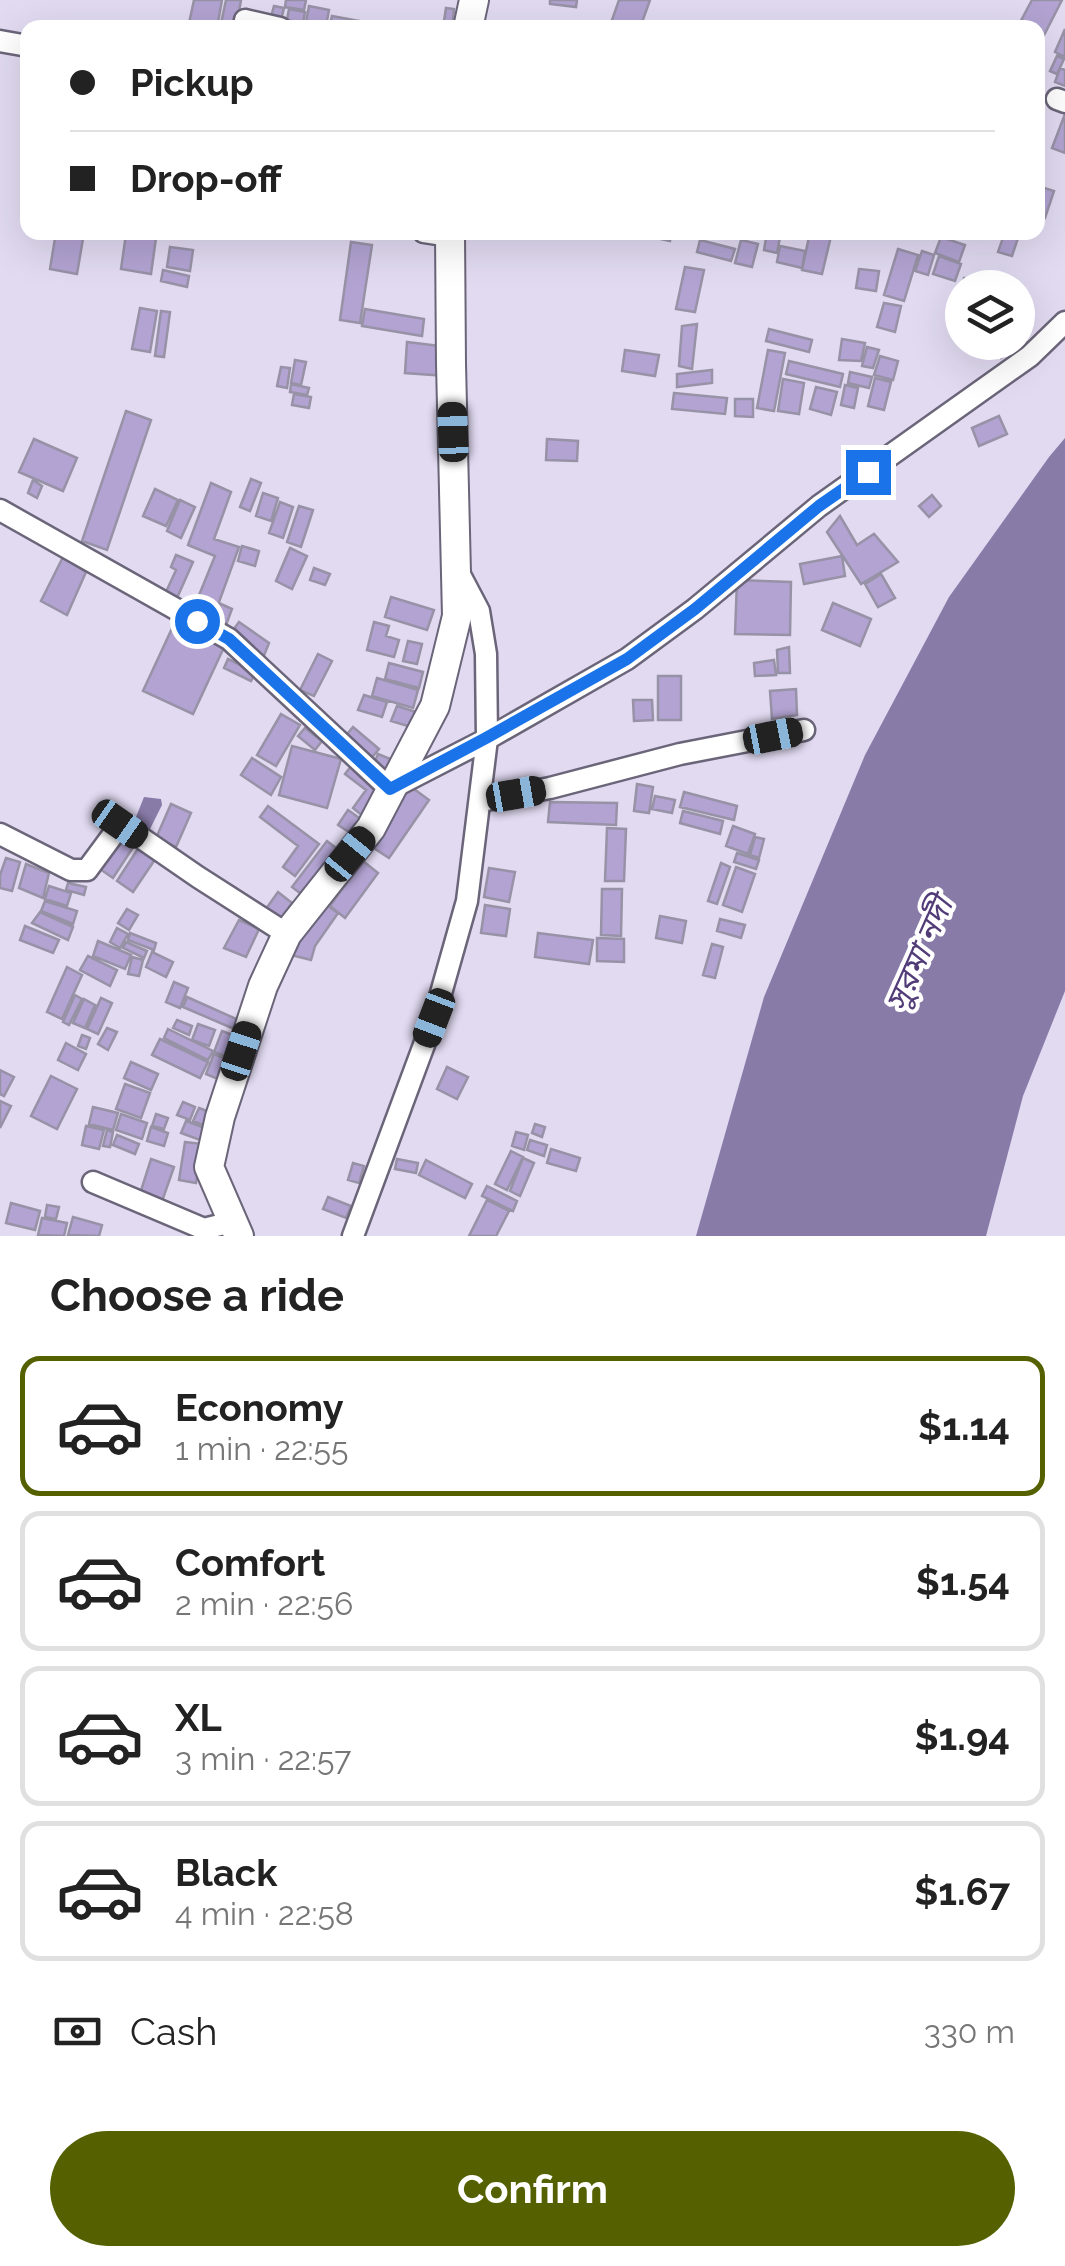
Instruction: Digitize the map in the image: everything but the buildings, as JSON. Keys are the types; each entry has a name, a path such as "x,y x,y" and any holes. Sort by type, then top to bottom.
{"street":[{"path":"94,1182 204,1229 236,1229 210,1167 220,1117 263,986 286,934 371,828 436,706 457,616 442,240"},
{"path":"390,789 627,659 695,609 819,506 1030,356 1065,322"},
{"path":"0,510 229,639 390,789"},
{"path":"353,1236 434,1018 466,901 481,800 486,654 479,612 457,568"},
{"path":"481,800 804,730"},
{"path":"0,834 72,870 87,870 120,824 286,934"}],"water":[{"name":"সুরমা নদী","path":"1065,438 1065,991 1023,1096 986,1236 696,1236 764,997 865,755 949,597"},
{"path":"144,797 161,799 162,805 149,831 134,822"}],"route":[{"path":"197,621 229,639 390,789 627,659 695,609 819,506 868,472"}]}
